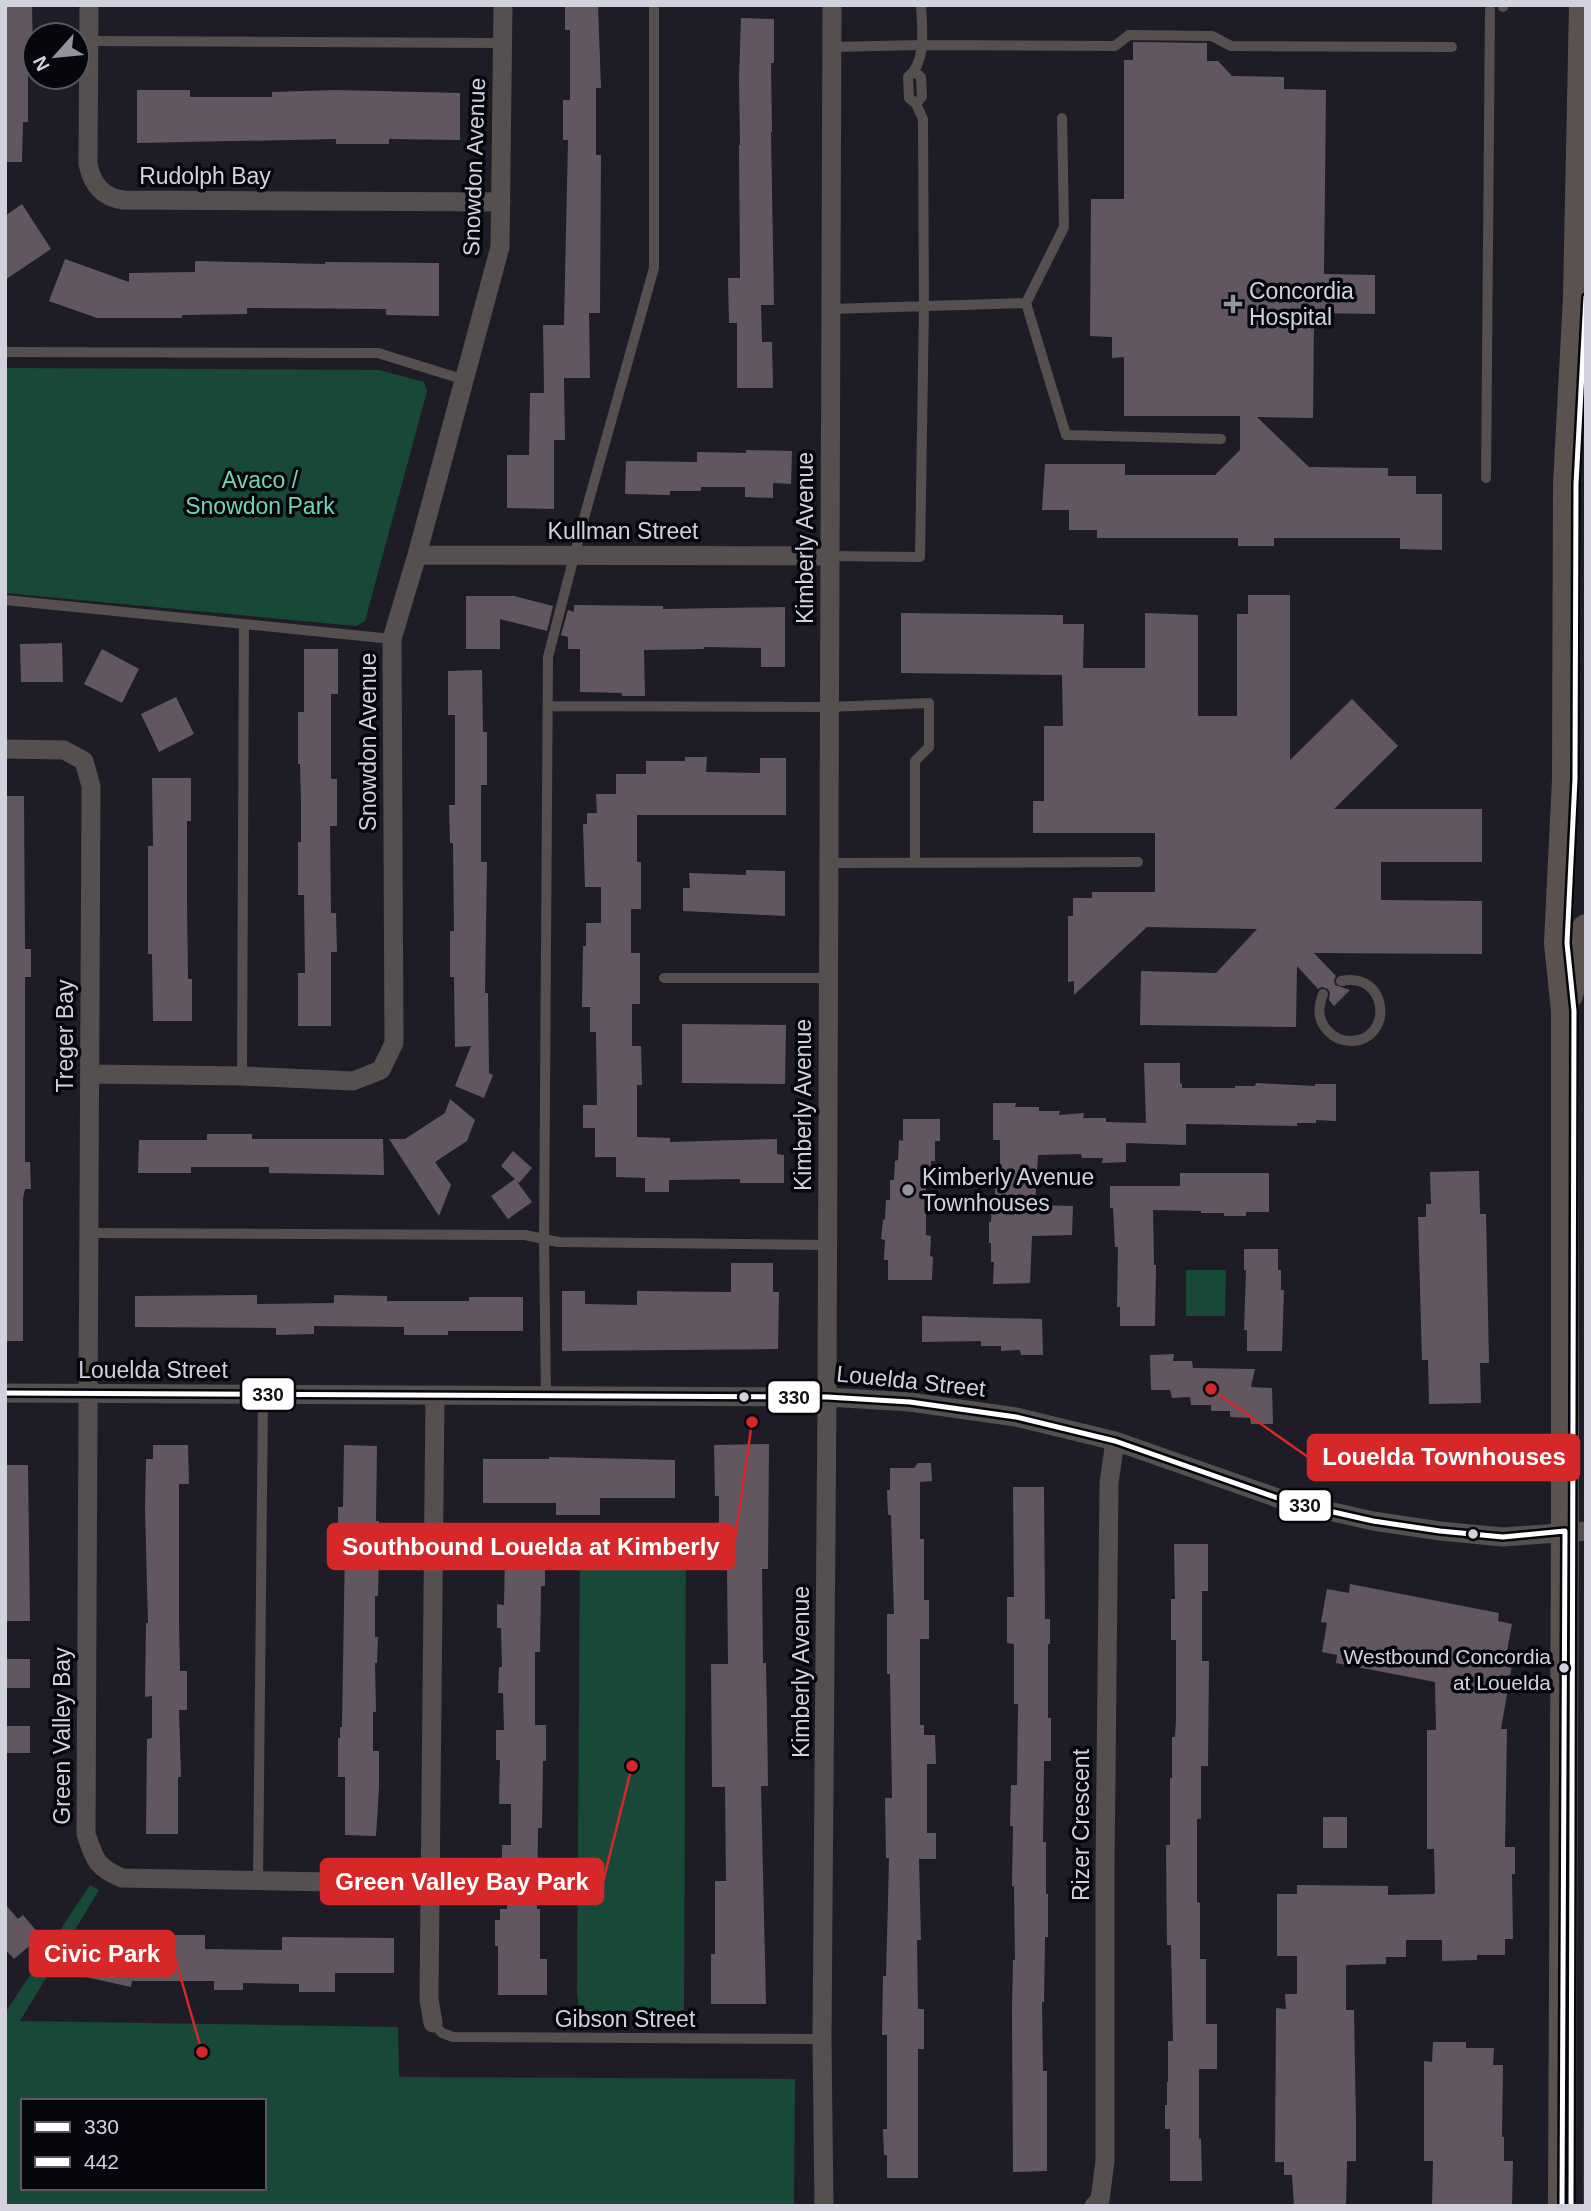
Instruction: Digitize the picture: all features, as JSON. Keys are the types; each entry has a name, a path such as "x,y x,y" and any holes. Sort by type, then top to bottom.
{"main road":[{"path":"1562,2206 1575,1531 1564,1011 1558,943 1577,481 1577,297 1583,5"},
{"path":"1564,1011 1586,928"}],"street":[{"name":"Snowdon Avenue","path":"90,1074 353,1081 381,1070 394,1044 392,639 418,555 500,247 503,5"},
{"name":"Kimberly Avenue","path":"824,2206 822,2039 832,5"},
{"name":"Rudolph Bay","path":"89,91 88,164 99,189 114,199 501,202"},
{"name":"Kullman Street","path":"418,555 829,556"},
{"name":"Treger Bay","path":"5,750 64,750 84,761 92,786 89,1394"},
{"name":"Louelda Street","path":"5,1393 827,1397 910,1402 1016,1417 1115,1441 1289,1502 1373,1521 1440,1531 1503,1536 1575,1531"},
{"name":"Green Valley Bay","path":"89,1394 86,1834 94,1859 103,1870 122,1878 430,1884"},
{"path":"433,2022 429,1999 435,1395"},
{"name":"Rizer Crescent","path":"1094,2206 1100,2200 1105,2161 1109,1483 1115,1441"}],"lane":[{"path":"546,1396 544,1240 548,657 654,268 654,5"},
{"path":"829,556 920,557 924,306 923,119 916,104 909,99 908,77 915,72 922,45 922,5"},
{"path":"1486,478 1490,10"},
{"path":"832,47 1115,46 1129,35 1212,36 1231,46 1452,47"},
{"path":"91,41 503,43"},
{"path":"1062,118 1064,227 1026,303 1066,435 1221,439"},
{"path":"830,309 1026,303"},
{"path":"5,352 378,353 465,380"},
{"path":"5,600 392,639"},
{"path":"242,1076 244,624"},
{"path":"548,706 830,707 929,703 929,747 915,761 915,863"},
{"path":"829,863 1138,862"},
{"path":"664,978 828,978"},
{"path":"1323,994 1319,1014 1322,1025 1329,1033 1346,1041 1365,1037 1373,1031 1381,1014 1377,995 1370,986 1360,981 1341,981"},
{"path":"88,1233 525,1235 558,1242 827,1245"},
{"path":"258,1881 263,1395"},
{"name":"Gibson Street","path":"433,2022 442,2033 453,2037 822,2039"}],"green space":[{"name":"Avaco / Snowdon Park","path":"5,368 379,370 424,382 427,391 365,621 356,626 5,593"},
{"path":"1186,1270 1226,1270 1225,1316 1186,1316"},
{"path":"686,1540 684,2011 579,2011 580,1541"},
{"path":"1584,1586 1586,2206 1583,2206"},
{"path":"90,1885 99,1890 20,2021 398,2027 399,2077 795,2079 794,2206 5,2206 5,2013"}],"building":[{"path":"5,5 32,5 32,21 21,21 21,91 28,91 28,122 23,122 22,162 5,162"},
{"path":"565,5 598,5 601,88 596,88 596,155 601,155 600,313 589,313 590,378 564,378 565,440 554,440 554,509 507,508 507,455 529,455 530,393 544,393 543,325 564,325 568,140 563,140 563,100 570,100 570,30 565,30"},
{"path":"741,18 774,19 771,132 774,305 761,305 762,342 772,342 773,388 737,388 737,323 729,323 728,278 740,278"},
{"name":"Concordia Hospital","path":"1133,42 1207,43 1207,61 1218,61 1232,76 1284,77 1284,89 1326,90 1324,274 1375,275 1375,314 1314,313 1313,418 1257,417 1309,467 1388,468 1388,476 1416,476 1416,494 1442,494 1442,550 1400,549 1400,538 1274,538 1274,546 1238,546 1238,538 1097,538 1097,530 1069,530 1069,510 1042,510 1045,464 1125,464 1125,475 1215,475 1240,450 1240,416 1124,416 1124,357 1112,358 1112,337 1090,336 1091,199 1124,199 1124,60 1133,60"},
{"path":"137,90 190,90 190,97 272,97 272,92 336,90 460,93 460,140 389,139 389,144 336,144 336,139 137,143"},
{"path":"22,204 51,249 5,280 5,216"},
{"path":"65,259 129,282 129,273 195,272 195,261 439,263 439,316 386,315 386,309 247,308 247,314 182,315 182,318 97,318 49,301"},
{"path":"746,450 792,451 791,484 773,483 773,498 745,497 745,487 701,487 701,491 670,491 670,495 625,494 626,461 697,462 697,452 746,453"},
{"path":"1248,595 1290,595 1290,760 1352,699 1398,746 1334,809 1482,809 1482,862 1381,862 1381,900 1482,901 1482,954 1314,953 1336,976 1335,985 1350,990 1334,1006 1329,1000 1328,989 1318,989 1297,966 1296,1027 1140,1025 1141,971 1216,973 1257,929 1147,927 1074,995 1074,981 1068,982 1068,916 1073,916 1073,898 1092,898 1092,892 1155,892 1155,833 1033,833 1033,801 1044,801 1044,726 1063,726 1062,675 901,673 901,613 1063,615 1063,624 1084,624 1083,668 1145,668 1145,613 1198,615 1198,716 1237,716 1237,614 1248,614"},
{"path":"466,596 514,596 553,606 547,631 500,619 500,649 466,649"},
{"path":"574,605 663,606 663,609 785,607 785,667 761,667 761,648 644,650 645,696 580,692 580,649 568,649 568,637 561,635 568,610 574,612"},
{"path":"62,643 63,682 21,682 20,644"},
{"path":"102,649 139,669 122,703 84,684"},
{"path":"304,649 338,649 338,694 331,694 331,779 337,779 337,826 330,826 331,913 336,913 337,952 331,952 331,1026 298,1026 298,973 305,973 304,895 298,895 301,802 298,712 304,712"},
{"path":"482,670 483,732 487,732 487,785 481,785 481,862 487,862 485,993 488,993 489,1073 493,1075 484,1098 455,1086 471,1046 455,1047 454,977 450,977 450,931 454,931 453,843 450,843 449,805 455,805 455,715 448,715 448,671"},
{"path":"176,697 194,734 159,752 141,714"},
{"path":"685,757 707,757 706,772 760,773 760,758 786,758 786,815 637,815 641,909 631,909 631,953 640,953 640,1004 632,1004 632,1046 641,1046 642,1085 637,1085 637,1137 670,1138 670,1142 777,1139 777,1154 784,1155 784,1183 740,1183 740,1179 669,1180 669,1192 645,1192 645,1178 616,1177 616,1157 595,1157 595,1128 583,1128 583,1105 597,1105 596,1032 590,1032 590,1007 582,1007 583,946 586,946 586,923 601,923 601,887 585,887 583,824 587,824 587,813 597,813 596,794 616,794 616,774 646,774 646,761 685,761"},
{"path":"152,778 191,778 191,821 187,821 187,902 188,979 192,979 192,1021 153,1021 152,954 148,954 148,846 153,846"},
{"path":"5,796 24,796 25,949 31,949 31,977 25,977 25,1162 30,1162 31,1189 25,1189 23,1198 23,1341 5,1341"},
{"path":"746,870 785,871 785,916 683,911 683,888 690,888 689,873 746,875"},
{"path":"682,1024 786,1025 785,1084 682,1083"},
{"path":"1144,1063 1180,1063 1182,1088 1235,1088 1255,1086 1256,1083 1315,1086 1336,1084 1336,1121 1316,1120 1316,1123 1297,1123 1297,1126 1186,1124 1186,1145 1126,1143 1126,1162 1102,1163 1103,1158 1082,1158 1081,1154 1038,1155 1035,1205 1073,1206 1072,1235 1032,1236 1030,1283 993,1284 994,1262 991,1262 989,1222 992,1202 995,1202 995,1183 1000,1182 1000,1140 993,1140 993,1103 1039,1107 1039,1111 1060,1111 1059,1115 1084,1113 1083,1118 1106,1118 1106,1122 1146,1123"},
{"path":"450,1099 475,1120 467,1141 435,1162 451,1185 439,1216 389,1139 405,1139 445,1113"},
{"name":"Kimberly Avenue Townhouses","path":"903,1119 940,1119 940,1141 935,1141 931,1181 926,1181 926,1235 931,1236 932,1280 888,1280 888,1260 884,1260 885,1240 881,1239 883,1220 886,1200 890,1200 890,1180 894,1180 895,1161 898,1160 899,1140 903,1141"},
{"path":"207,1134 252,1134 252,1139 383,1139 384,1175 269,1173 269,1167 191,1167 191,1173 138,1173 139,1140 207,1140"},
{"path":"513,1151 532,1168 519,1183 501,1166"},
{"path":"1479,1171 1480,1214 1486,1214 1489,1363 1480,1363 1481,1403 1429,1404 1428,1360 1422,1360 1418,1217 1426,1217 1426,1204 1431,1204 1430,1172"},
{"path":"1180,1173 1269,1173 1269,1212 1224,1216 1224,1213 1201,1211 1153,1210 1155,1326 1120,1326 1120,1307 1117,1307 1118,1247 1115,1247 1110,1186 1180,1186"},
{"path":"515,1179 532,1202 508,1219 491,1196"},
{"path":"1244,1249 1278,1249 1278,1270 1281,1270 1281,1290 1284,1290 1282,1351 1247,1351 1247,1330 1244,1330"},
{"path":"731,1263 773,1263 773,1292 779,1292 778,1349 562,1351 562,1291 585,1291 585,1304 637,1305 637,1291 731,1292"},
{"path":"257,1295 257,1304 334,1303 334,1295 387,1296 387,1301 469,1301 469,1297 523,1297 523,1331 448,1331 448,1335 404,1335 404,1327 314,1326 314,1334 276,1335 276,1328 135,1327 135,1296"},
{"path":"922,1316 1042,1319 1043,1355 1021,1355 1020,1350 1001,1351 1001,1346 981,1346 981,1341 922,1342"},
{"path":"1174,1354 1173,1361 1192,1361 1193,1368 1255,1369 1251,1387 1272,1388 1273,1424 1251,1424 1250,1418 1230,1417 1230,1411 1211,1411 1211,1405 1191,1405 1190,1397 1172,1398 1170,1390 1151,1390 1150,1355"},
{"path":"769,1444 768,1569 762,1569 768,1786 761,1786 766,2004 711,2004 711,1954 715,1954 715,1881 726,1881 725,1787 712,1787 711,1664 728,1664 727,1569 719,1569 719,1496 715,1496 714,1445"},
{"path":"153,1445 188,1445 189,1484 179,1484 180,1671 187,1671 187,1710 179,1710 181,1777 178,1777 178,1834 146,1834 147,1739 152,1738 152,1696 145,1697 148,1623 145,1508 146,1459 153,1459"},
{"path":"344,1445 377,1446 376,1521 379,1521 379,1546 375,1637 378,1637 375,1663 376,1712 373,1712 373,1751 379,1751 376,1836 345,1835 345,1777 338,1777 338,1738 342,1727 345,1546 338,1546 338,1507 343,1507"},
{"path":"549,1457 675,1460 675,1498 600,1498 600,1515 556,1515 556,1503 483,1503 483,1459"},
{"path":"918,1463 931,1463 932,1481 920,1482 920,1539 924,1539 924,1600 929,1600 929,1639 920,1639 920,1725 924,1725 924,1735 935,1735 936,1764 927,1764 927,1833 936,1833 936,1859 919,1859 921,1940 917,1940 918,2009 924,2009 924,2049 918,2049 918,2178 887,2178 883,2129 887,2129 887,2035 882,2035 889,1858 886,1858 885,1798 892,1798 887,1614 894,1614 891,1515 888,1515 887,1490 890,1490 890,1468 914,1468"},
{"path":"5,1465 28,1465 30,1621 5,1621"},
{"path":"1013,1487 1044,1487 1045,1619 1050,1619 1048,1718 1051,1718 1051,1761 1044,1761 1043,1842 1046,1842 1048,1894 1048,1937 1045,1937 1042,2002 1043,2071 1047,2071 1047,2171 1013,2172 1012,2010 1015,1960 1013,1826 1010,1826 1011,1785 1017,1785 1018,1704 1014,1704 1014,1644 1007,1643 1007,1597 1014,1597"},
{"path":"1174,1544 1208,1544 1208,1591 1202,1591 1202,1661 1209,1661 1208,1766 1201,1766 1201,1819 1197,1819 1197,1902 1200,1903 1200,1959 1206,1959 1206,2024 1217,2024 1217,2069 1199,2069 1202,2181 1170,2181 1170,2129 1165,2129 1168,2041 1173,2041 1171,1945 1167,1945 1166,1845 1170,1845 1170,1778 1172,1737 1175,1737 1176,1719 1176,1640 1171,1640 1171,1599 1175,1599"},
{"path":"505,1555 545,1556 545,1586 541,1586 540,1652 535,1652 535,1725 546,1725 542,1828 538,1828 537,1909 540,1909 540,1959 547,1959 547,1995 498,1995 495,1920 500,1920 500,1909 507,1909 507,1871 502,1871 502,1845 511,1845 511,1804 499,1804 500,1760 496,1760 496,1730 504,1730 503,1693 498,1693 499,1667 502,1667 497,1604 504,1605"},
{"path":"1350,1584 1499,1613 1498,1621 1512,1624 1507,1651 1514,1653 1501,1729 1507,1729 1505,1847 1515,1847 1515,1874 1512,1874 1513,1939 1505,1939 1505,1955 1477,1955 1477,1960 1442,1961 1442,1940 1406,1940 1406,1957 1386,1957 1386,1964 1346,1965 1346,2010 1354,2010 1356,2161 1347,2161 1346,2206 1294,2206 1292,2175 1284,2175 1284,2162 1275,2162 1276,2008 1286,2009 1285,1994 1297,1994 1297,1956 1277,1956 1277,1894 1297,1894 1297,1885 1388,1886 1388,1895 1435,1892 1434,1849 1427,1849 1427,1730 1436,1730 1435,1682 1336,1663 1337,1655 1322,1652 1327,1623 1321,1622 1327,1589 1349,1593"},
{"path":"5,1659 30,1659 30,1688 5,1688"},
{"path":"5,1726 30,1726 30,1753 5,1753"},
{"path":"1323,1817 1347,1817 1347,1848 1323,1848"},
{"path":"5,1904 18,1919 23,1915 41,1936 14,1959 5,1949"},
{"path":"81,1932 154,1948 154,1943 174,1944 174,1935 205,1935 205,1949 282,1950 282,1937 394,1938 394,1973 335,1973 335,1992 299,1992 299,1984 243,1983 243,1990 214,1990 214,1981 132,1981 131,1987 72,1974"},
{"path":"1433,2042 1466,2042 1466,2048 1494,2048 1493,2065 1503,2065 1502,2137 1504,2161 1513,2161 1512,2206 1432,2206 1433,2161 1424,2161 1424,2061 1432,2062"}],"transit line":[{"name":"442","path":"1571,2206 1574,1011 1567,943 1575,779 1576,484 1586,297"},
{"name":"330","path":"5,1393 827,1397 910,1402 1016,1417 1115,1441 1289,1502 1373,1521 1503,1537 1565,1531"},
{"name":"330","path":"1562,2206 1565,1531"}],"place":[{"name":"Concordia Hospital","path":"1233,304"},
{"name":"Kimberly Avenue Townhouses","path":"908,1190"},
{"name":"Louelda Townhouses","path":"1211,1389"},
{"name":"Southbound Louelda at Kimberly","path":"752,1422"},
{"name":"Westbound Concordia at Louelda","path":"1564,1668"},
{"name":"Green Valley Bay Park","path":"632,1766"},
{"name":"Civic Park","path":"202,2052"}]}
